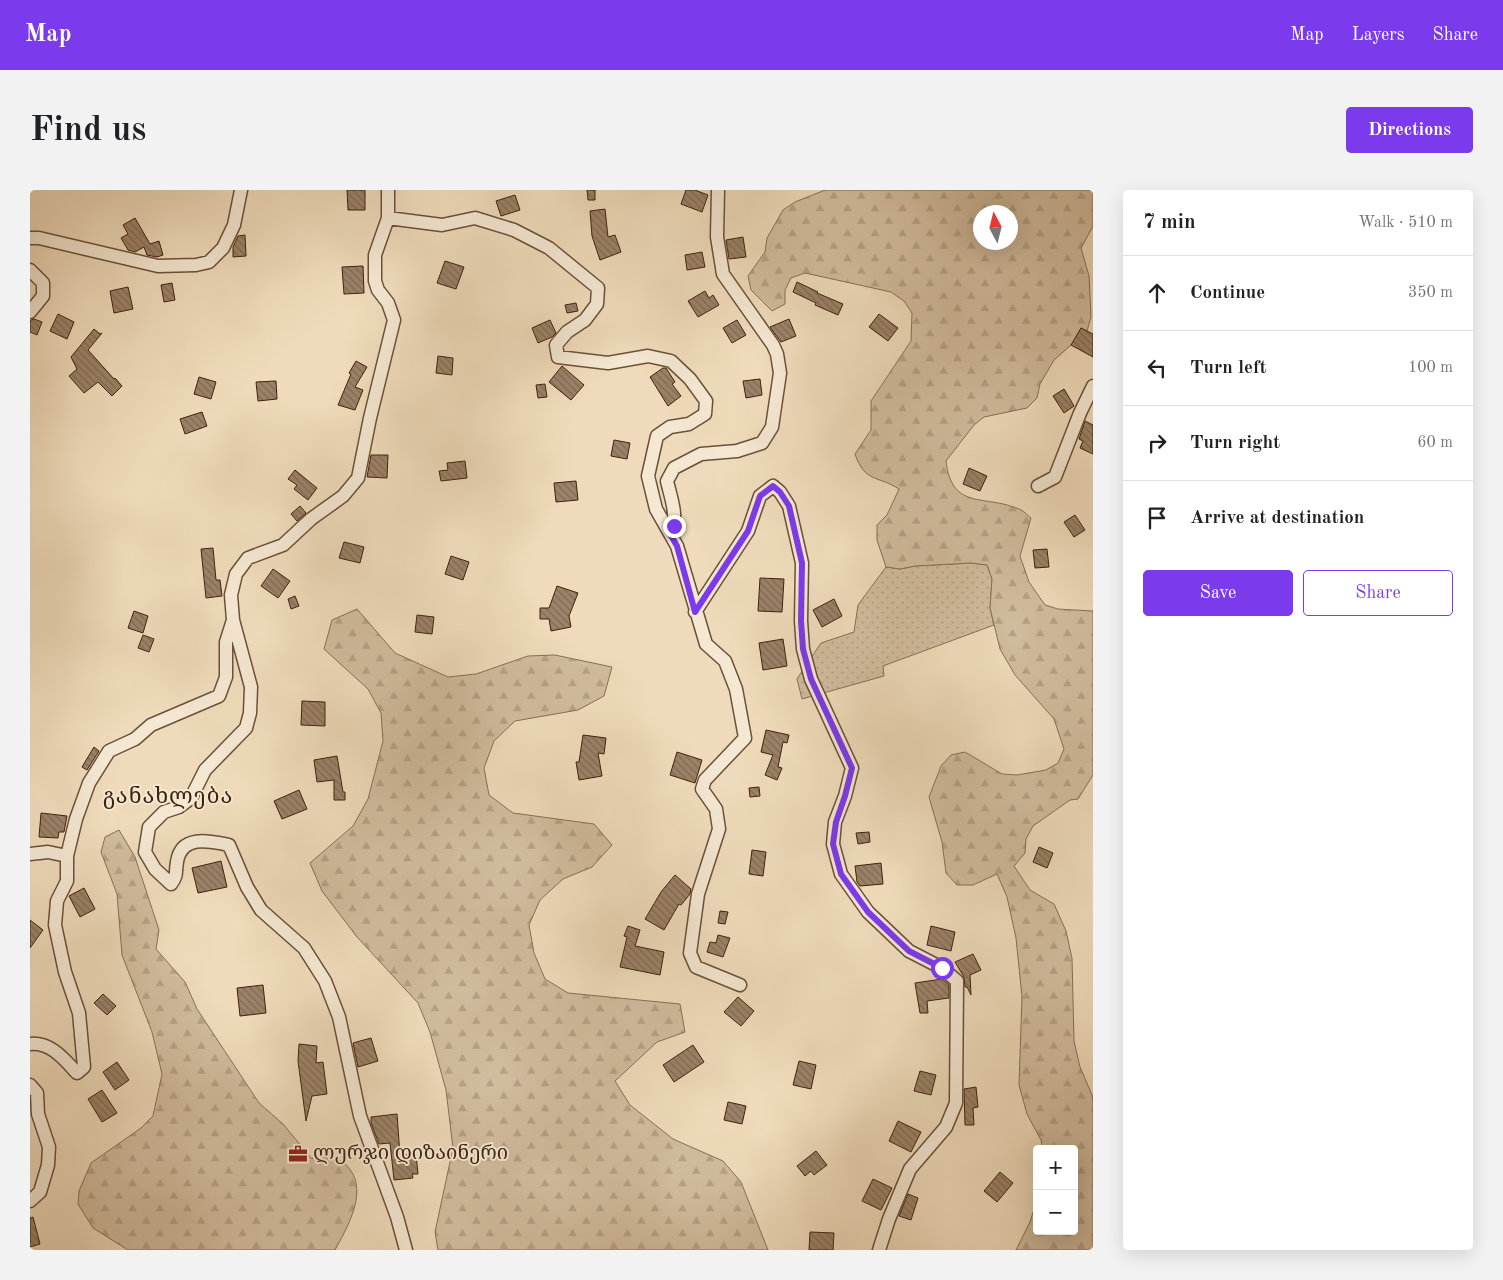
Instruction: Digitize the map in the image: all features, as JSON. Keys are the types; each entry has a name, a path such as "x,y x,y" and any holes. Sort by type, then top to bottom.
{"street":[{"path":"30,238 39,238 158,266 196,265 209,262 223,248 234,224 241,190"},
{"path":"388,190 388,218 375,254 375,280 378,290 388,303 394,320 370,418 358,478 343,496 311,519 282,544 248,558 241,565 236,574 231,595 233,620 251,687 250,713 246,728 205,770 191,798 179,807 164,812 150,827 145,852 155,869 171,884 176,877 177,860 183,849 192,841 207,840 229,845 247,887 261,910 304,948 325,981 339,1017 360,1116 397,1217 406,1250"},
{"path":"670,534 674,526 675,512 667,481 674,468 701,454 737,451 762,443 772,427 780,373 777,354 773,345 723,274 717,237 718,190"},
{"path":"388,218 442,225 475,218 514,230 549,248 598,288 597,304 584,320 567,332 556,345 558,357 608,364 648,356 671,361 690,379 706,401 705,414 689,424 670,427 656,436 648,476 656,508 677,546 706,644 725,661 736,689 745,738 705,780 702,789 716,809 719,829 698,894 690,953 696,966 740,985"},
{"path":"30,270 43,283 43,296 30,312"},
{"path":"1038,486 1055,477 1080,413 1093,386"},
{"path":"695,612 748,531 760,496 773,486 780,492 789,506 802,563 803,649 811,679 852,768 836,822 833,844 841,874 868,912 909,951 942,968 958,981 956,1103 946,1127 910,1170 889,1219 879,1250"},
{"path":"30,1044 39,1043 60,1054 77,1073 84,1067 80,1013 65,972 55,925 57,901 67,881 67,856 76,819 89,783 109,752 135,739 152,725 219,696 226,677 226,642 233,620"},
{"path":"30,854 48,852 67,856"},
{"path":"30,1085 37,1093 38,1114 49,1147 48,1166 40,1192 30,1200"}],"green space":[{"path":"825,190 1093,190 1093,226 1081,248 1089,276 1091,317 1087,331 1054,360 1040,384 1037,398 1027,408 984,417 974,425 946,461 949,477 955,487 963,494 972,498 1019,509 1031,518 1020,556 1029,582 1045,605 1058,609 1093,611 1093,775 1078,799 1070,800 1033,826 1026,839 1025,853 1014,866 1030,890 1054,904 1066,931 1072,958 1074,1041 1080,1067 1092,1095 1093,1103 1093,1250 1016,1250 1033,1213 1033,1235 1078,1235 1078,1145 1042,1145 1027,1114 1019,1085 1022,997 1016,938 1007,897 997,874 973,885 957,885 946,873 942,842 929,797 941,766 951,755 965,752 1002,774 1017,775 1046,770 1058,763 1064,749 1054,719 1015,675 1000,649 990,608 992,579 987,565 971,563 915,566 900,569 886,567 877,540 877,525 887,515 899,489 868,474 863,470 855,454 871,430 871,401 911,341 912,313 904,301 891,292 805,273 791,278 785,290 785,304 772,311 751,290 748,276 765,252 767,238 783,210 795,202"},
{"path":"971,563 987,565 992,579 990,608 994,625 883,666 884,676 802,699 797,679 821,643 854,632 858,605 886,567 900,569 915,566"},
{"path":"357,609 395,653 448,677 476,674 528,656 555,655 612,667 604,696 578,710 515,721 494,741 484,768 489,795 513,813 594,824 612,845 592,867 563,879 540,900 529,925 534,953 545,979 568,993 680,1004 685,1032 657,1042 615,1081 630,1105 673,1139 723,1161 741,1182 768,1250 438,1250 435,1232 453,1148 446,1090 430,1032 418,1003 357,937 322,891 310,863 353,826 368,799 383,741 381,713 368,689 324,649 332,620"},
{"path":"119,830 135,857 159,930 156,949 185,982 197,1009 259,1103 283,1124 312,1159 317,1151 342,1162 353,1173 357,1195 355,1207 346,1230 335,1250 128,1250 93,1228 78,1204 79,1191 91,1163 141,1128 153,1116 162,1074 152,1032 122,955 117,894 101,852 105,837"}],"building":[{"path":"347,190 365,190 365,210 348,210"},
{"path":"587,190 595,190 595,200 588,200"},
{"path":"686,190 695,190 708,195 702,212 681,204"},
{"path":"515,195 520,210 501,216 496,201"},
{"path":"605,209 608,237 615,235 621,252 600,260 592,236 590,211"},
{"path":"135,218 150,244 159,241 163,255 157,257 147,255 144,247 135,252 128,250 121,238 128,234 123,225"},
{"path":"245,235 246,256 233,257 233,247 238,236"},
{"path":"743,237 746,257 729,259 726,240"},
{"path":"702,252 705,267 687,270 685,255"},
{"path":"445,261 464,267 456,289 437,283"},
{"path":"363,266 364,293 344,294 342,267"},
{"path":"797,282 843,304 838,315 815,305 816,303 793,292"},
{"path":"172,283 175,300 164,302 161,285"},
{"path":"128,287 133,309 114,313 110,291"},
{"path":"705,291 709,298 713,295 719,305 698,317 688,301"},
{"path":"576,303 578,311 567,313 565,305"},
{"path":"58,314 74,322 67,339 50,331"},
{"path":"879,314 898,328 888,341 869,327"},
{"path":"34,319 42,322 37,335 30,332 30,323"},
{"path":"789,319 796,336 781,342 770,327"},
{"path":"550,320 556,333 552,337 538,343 532,328"},
{"path":"737,320 746,335 732,343 723,328"},
{"path":"1081,328 1093,334 1093,357 1071,345"},
{"path":"94,329 100,334 102,333 88,350 122,386 112,396 98,382 84,393 69,376 77,369 71,357"},
{"path":"438,356 453,358 452,375 436,373"},
{"path":"356,361 367,367 355,387 363,390 355,410 338,405 351,374 349,373"},
{"path":"562,366 584,385 571,400 549,382"},
{"path":"666,368 675,382 672,384 681,396 668,406 650,377"},
{"path":"199,377 216,382 211,399 194,394"},
{"path":"760,379 762,395 746,398 743,381"},
{"path":"276,381 277,399 258,401 256,382"},
{"path":"545,384 547,397 538,398 536,385"},
{"path":"1064,389 1074,406 1064,413 1053,396"},
{"path":"202,412 207,426 185,434 180,419"},
{"path":"1085,421 1093,425 1093,454 1080,448 1083,441 1079,439"},
{"path":"614,440 630,443 627,459 611,456"},
{"path":"371,455 388,455 387,478 367,477"},
{"path":"465,461 467,478 441,481 439,471 448,470 447,463"},
{"path":"969,468 987,476 980,491 963,484"},
{"path":"295,470 317,488 308,500 294,489 297,485 288,479"},
{"path":"576,481 578,500 556,502 554,483"},
{"path":"300,506 306,513 297,521 291,514"},
{"path":"1075,515 1085,530 1074,537 1064,522"},
{"path":"344,542 364,547 360,563 339,558"},
{"path":"213,548 216,580 220,580 222,596 206,598 201,549"},
{"path":"1047,549 1049,567 1035,568 1033,550"},
{"path":"451,556 469,562 463,580 445,574"},
{"path":"273,569 290,581 278,598 261,586"},
{"path":"760,578 784,579 782,612 758,611"},
{"path":"557,586 578,593 569,616 571,627 551,631 549,619 540,619 540,608 549,608"},
{"path":"295,596 299,606 291,609 288,599"},
{"path":"834,599 842,616 822,627 813,610"},
{"path":"134,611 148,616 143,633 128,628"},
{"path":"417,615 434,617 432,634 415,632"},
{"path":"143,635 154,639 149,652 138,648"},
{"path":"783,639 787,666 763,670 759,643"},
{"path":"302,701 325,702 325,726 301,725"},
{"path":"766,730 789,735 787,743 783,742 778,767 782,768 777,780 765,775 773,755 761,752"},
{"path":"583,735 606,738 604,754 598,753 602,776 579,780 576,762 579,762"},
{"path":"94,747 99,751 87,770 82,767"},
{"path":"677,752 702,760 695,783 670,775"},
{"path":"337,756 345,800 334,800 334,780 317,782 314,760"},
{"path":"759,787 760,796 750,797 749,788"},
{"path":"299,790 307,809 282,819 274,801"},
{"path":"41,813 67,816 64,832 59,832 58,838 39,837"},
{"path":"869,832 870,842 858,844 856,833"},
{"path":"1039,847 1053,853 1047,868 1033,862"},
{"path":"752,850 766,852 763,876 749,874"},
{"path":"221,861 227,887 198,893 192,868"},
{"path":"881,863 883,884 860,886 857,882 855,866"},
{"path":"675,875 691,889 690,894 681,905 679,904 664,930 645,919 661,892"},
{"path":"84,888 95,909 80,917 69,896"},
{"path":"720,911 728,912 725,924 718,923"},
{"path":"30,920 43,930 30,948"},
{"path":"628,926 640,930 635,946 664,952 660,975 620,967 627,937 624,936"},
{"path":"931,926 955,932 951,951 927,945"},
{"path":"718,935 730,938 723,957 707,952 710,942 716,943"},
{"path":"973,954 981,970 970,975 971,995 967,987 965,987 964,977 955,962"},
{"path":"942,979 949,985 949,998 927,1001 928,1013 920,1013 915,983"},
{"path":"263,985 266,1013 240,1016 237,988"},
{"path":"103,994 116,1006 107,1015 94,1003"},
{"path":"738,997 754,1011 741,1026 724,1012"},
{"path":"371,1038 378,1061 358,1067 353,1043"},
{"path":"299,1044 317,1046 316,1063 323,1062 327,1094 312,1096 306,1121 298,1061"},
{"path":"693,1045 704,1062 674,1082 663,1065"},
{"path":"799,1061 816,1065 811,1089 793,1085"},
{"path":"117,1062 129,1080 115,1090 103,1072"},
{"path":"920,1071 936,1075 931,1095 914,1091"},
{"path":"976,1087 978,1107 973,1108 974,1125 965,1125 964,1089"},
{"path":"102,1090 117,1113 102,1122 88,1099"},
{"path":"728,1102 746,1106 742,1124 724,1120"},
{"path":"397,1114 400,1155 416,1154 418,1174 412,1174 413,1178 394,1180 390,1143 379,1144 371,1123 371,1117"},
{"path":"898,1121 921,1132 911,1152 889,1141"},
{"path":"816,1151 827,1165 814,1175 811,1171 805,1176 797,1166"},
{"path":"1000,1172 1013,1183 997,1202 984,1191"},
{"path":"873,1179 892,1188 881,1210 862,1201"},
{"path":"908,1194 918,1198 911,1220 899,1216"},
{"path":"33,1217 40,1244 30,1247 30,1218"},
{"path":"810,1232 834,1233 833,1250 809,1250"}],"place":[{"name":"ლურჯი დიზაინერი","path":"298,1154"}],"district":[{"name":"განახლება","path":"168,797"}],"route":[{"path":"674,526 670,534 677,546 695,612 748,531 760,496 773,486 780,492 789,506 802,563 801,621 803,649 811,679 852,768 836,822 833,844 841,874 868,912 909,951 942,968"}]}
